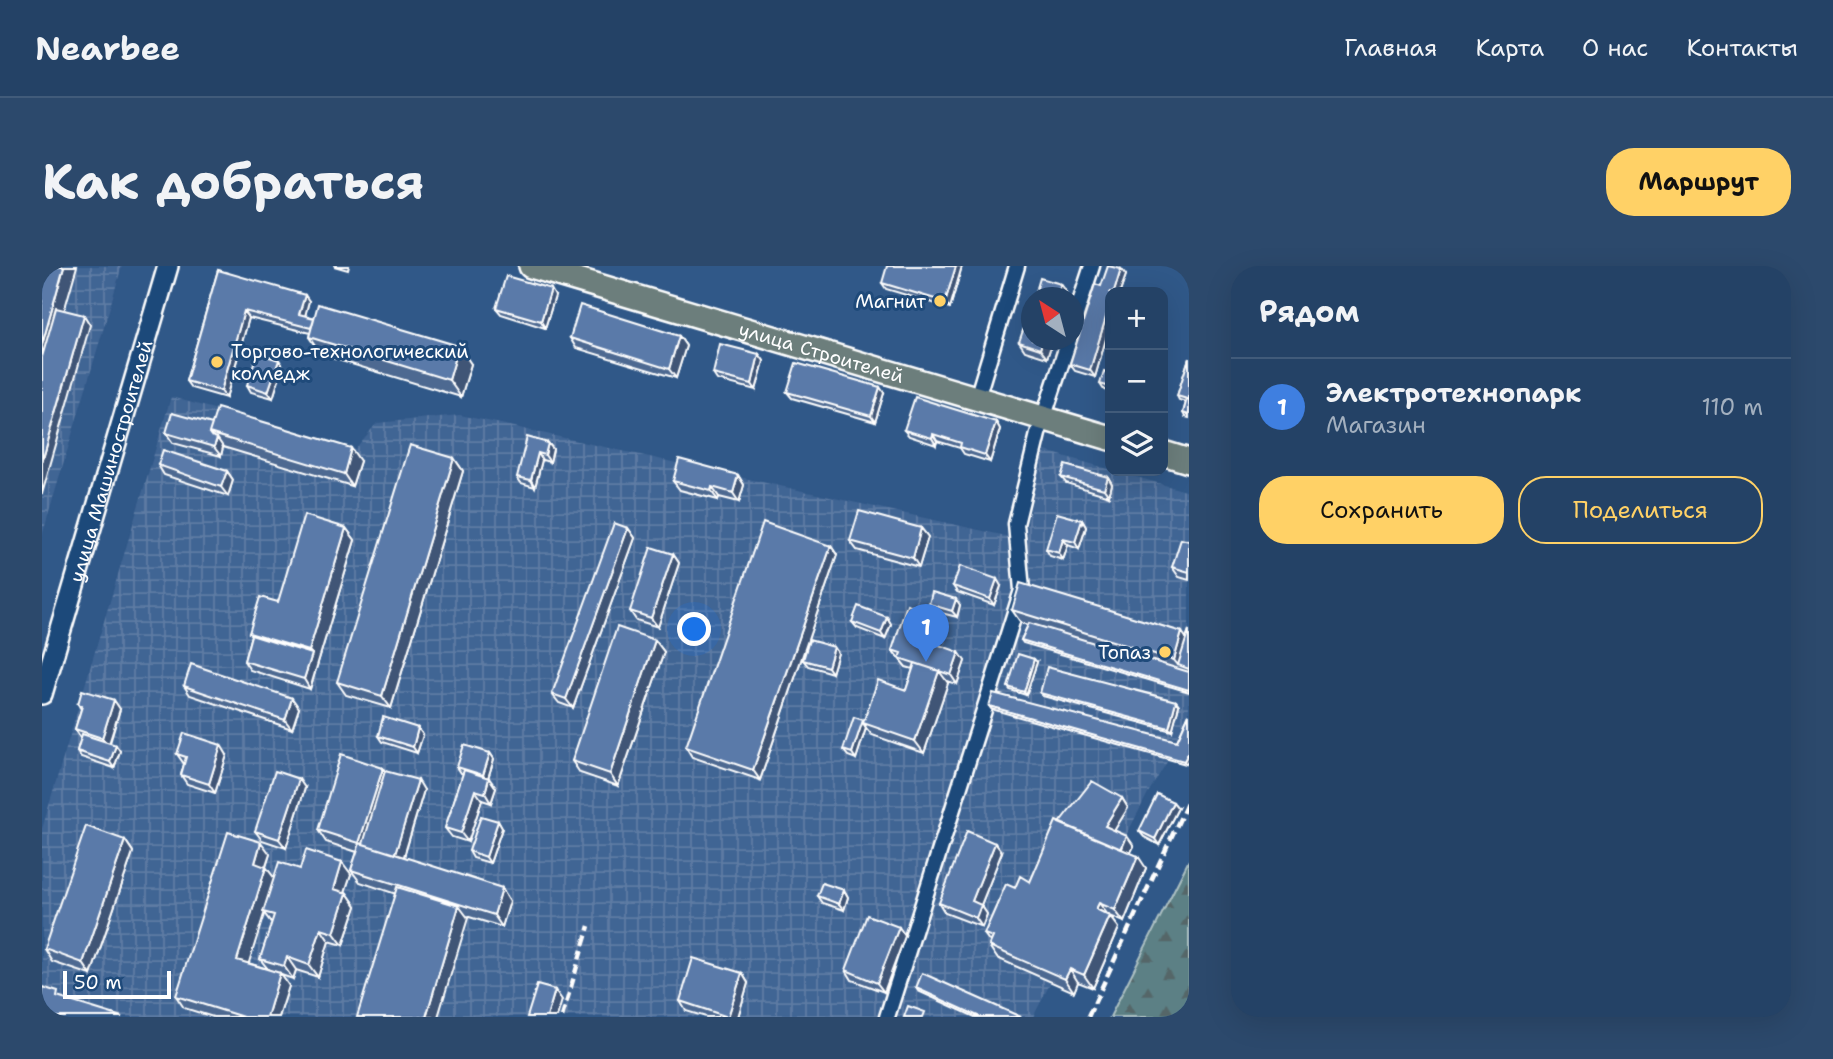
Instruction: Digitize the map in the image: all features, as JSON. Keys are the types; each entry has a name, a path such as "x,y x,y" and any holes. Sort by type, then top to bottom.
{"main road":[{"name":"улица Машиностроителей","path":"42,694 168,266"},
{"name":"улица Строителей","path":"531,266 1105,436"},
{"path":"1168,455 1189,461"}],"street":[{"path":"977,398 1017,266"},
{"path":"1084,290 1092,266"},
{"path":"887,1017 1022,590 1016,524 1044,418 1066,350"}],"shaded area":[{"path":"42,266 122,266 42,536"},
{"path":"171,397 355,449 377,423 460,415 1024,540 1042,450 1105,468 1105,476 1133,476 1189,492 1189,726 1148,793 1033,1017 42,1017 42,829"}],"green space":[{"path":"1189,860 1189,1017 1110,1017"}],"building":[{"path":"42,266 64,266 42,345"},
{"path":"887,266 956,266 945,302 882,283"},
{"path":"1108,266 1121,269 1116,287 1105,287 1105,320 1090,370 1070,364 1074,350 1084,350 1084,319 1095,284 1101,286"},
{"name":"Торгово-технологический колледж","path":"218,270 305,295 299,314 314,318 311,328 244,311 221,391 186,381"},
{"path":"506,276 551,289 541,321 496,308"},
{"path":"1040,278 1061,284 1060,287 1037,287"},
{"path":"318,304 459,346 449,380 309,337"},
{"path":"580,305 679,336 669,369 570,338"},
{"path":"56,308 84,315 42,462 42,357"},
{"path":"720,344 759,354 752,384 713,374"},
{"path":"257,353 279,360 268,392 247,385"},
{"path":"1189,358 1189,415 1183,413 1187,399 1177,396"},
{"path":"796,363 880,387 871,416 787,392"},
{"path":"1104,371 1105,371 1105,386 1100,384"},
{"path":"915,397 996,422 985,455 960,447 961,443 933,434 932,438 904,430"},
{"path":"217,408 351,448 344,474 209,433"},
{"path":"172,413 212,424 209,433 217,438 214,447 166,433"},
{"path":"527,437 548,443 545,455 538,453 531,480 517,477"},
{"path":"410,445 454,458 382,696 337,682"},
{"path":"163,450 227,471 221,487 158,465"},
{"path":"679,459 738,475 733,493 712,487 711,491 673,481"},
{"path":"1065,465 1108,477 1104,489 1061,477"},
{"path":"859,511 921,528 913,558 850,541"},
{"path":"1057,513 1082,520 1075,542 1063,539 1059,553 1046,549"},
{"path":"304,515 346,528 309,651 249,633 260,597 278,602"},
{"path":"763,522 831,546 753,770 686,747"},
{"path":"614,523 628,528 566,699 552,694"},
{"path":"1181,539 1189,541 1189,572 1172,567"},
{"path":"651,547 673,554 651,618 630,611"},
{"path":"960,566 997,579 990,599 953,586"},
{"path":"1020,583 1182,632 1174,660 1012,610"},
{"path":"932,592 956,599 952,611 929,604"},
{"path":"907,604 931,612 922,639 959,652 951,675 899,658 901,653 892,650"},
{"path":"858,606 887,617 881,633 852,622"},
{"path":"1029,623 1189,672 1189,690 1021,640"},
{"path":"617,627 655,640 610,774 572,761"},
{"path":"1189,630 1189,669 1178,665"},
{"path":"251,635 312,654 304,679 244,661"},
{"path":"809,640 834,647 828,667 803,660"},
{"path":"1018,654 1034,659 1024,692 1008,687"},
{"path":"915,663 939,671 915,741 863,723 878,680 906,690"},
{"path":"191,664 292,698 285,720 184,686"},
{"path":"1047,667 1176,701 1169,728 1040,693"},
{"path":"82,690 114,700 102,738 75,729 82,706 78,704"},
{"path":"993,693 1177,741 1189,714 1189,751 1184,761 989,706"},
{"path":"383,717 418,728 413,747 378,736"},
{"path":"854,717 863,720 852,753 843,750"},
{"path":"184,733 221,745 209,784 181,775 186,757 177,754"},
{"path":"82,734 116,745 110,762 77,751"},
{"path":"464,745 490,753 483,775 457,767"},
{"path":"341,754 383,768 359,843 318,830"},
{"path":"464,770 489,778 485,793 475,790 461,833 445,828"},
{"path":"275,771 299,779 279,839 255,831"},
{"path":"385,771 418,780 395,854 363,844"},
{"path":"1092,781 1122,798 1105,826 1127,836 1121,849 1059,823"},
{"path":"1157,794 1173,802 1155,839 1139,831"},
{"path":"481,816 498,821 486,857 469,851"},
{"path":"1056,821 1138,856 1115,910 1099,903 1096,909 1110,916 1084,975 1070,969 1065,979 989,946 993,937 984,934 1006,884 1015,888 1020,876 1030,882"},
{"path":"86,826 125,840 83,963 44,949"},
{"path":"967,831 995,843 972,901 981,905 976,918 939,903"},
{"path":"228,832 261,842 255,863 266,867 237,960 280,973 267,1017 243,1017 176,996"},
{"path":"360,843 502,888 494,915 351,870"},
{"path":"306,850 342,862 334,889 347,893 334,933 321,929 309,965 287,957 284,966 260,959 274,915 263,912 279,862 300,869"},
{"path":"822,883 844,890 839,904 817,896"},
{"path":"397,887 459,906 426,1017 357,1017"},
{"path":"867,915 899,927 877,983 846,970"},
{"path":"693,958 742,973 728,1017 680,1001"},
{"path":"922,973 1021,1017 980,1017 916,988"},
{"path":"537,985 555,990 547,1017 527,1017"},
{"path":"42,987 58,992 57,997 122,1017 42,1017"},
{"path":"908,1006 925,1012 923,1017 904,1017"}],"railway":[{"path":"1088,1017 1189,799"},
{"path":"562,1017 589,926"}],"place":[{"name":"Магнит","path":"940,301"},
{"name":"Торгово-технологический колледж","path":"217,362"},
{"name":"Топаз","path":"1165,652"},
{"name":"Электротехнопарк","path":"926,662"}]}
